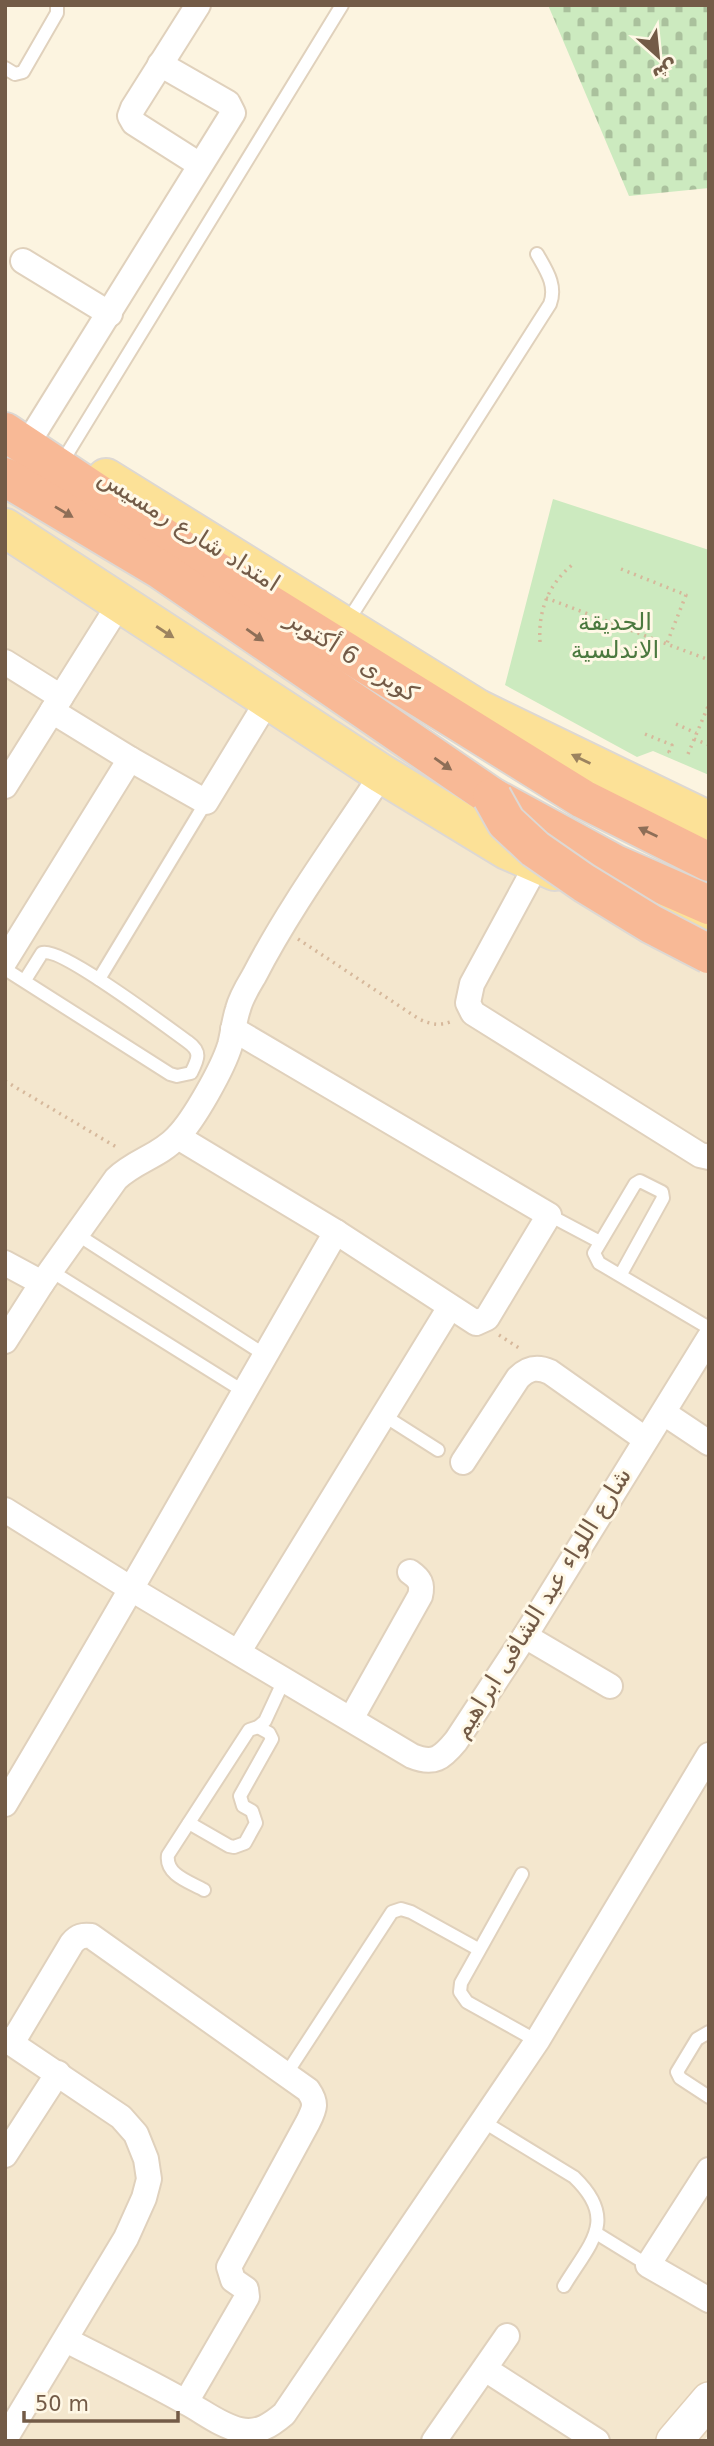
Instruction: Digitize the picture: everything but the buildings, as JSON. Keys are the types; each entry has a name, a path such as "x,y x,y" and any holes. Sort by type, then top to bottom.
{"highway":[{"name":"كوبرى 6 أكتوبر","path":"15,425 192,556 583,799 709,862"},
{"name":"كوبرى 6 أكتوبر","path":"5,477 161,569 492,797 615,864 709,905"},
{"path":"492,797 506,822 535,849 651,924 709,954"}],"main road":[{"name":"امتداد شارع رمسيس","path":"15,425 67,454 478,709 709,821"},
{"path":"5,528 382,774 507,850 709,931"},
{"path":"674,2441 709,2400"}],"street":[{"path":"198,5 132,108 130,116 131,120 200,165"},
{"path":"15,425 110,314 233,113 228,103 160,64"},
{"path":"23,261 110,314"},
{"path":"9,771 56,704 120,603"},
{"path":"5,662 130,759 206,802 268,700"},
{"path":"5,961 130,759"},
{"path":"5,1341 116,1179 178,1137 191,1119 222,1064 241,1000 281,929 382,774"},
{"path":"537,864 472,984 468,1003 473,1013 700,1155 709,1157"},
{"path":"178,1137 336,1232 472,1322 487,1318 549,1215 233,1029"},
{"path":"5,1804 133,1590 243,1391 336,1232"},
{"path":"5,1263 47,1277"},
{"path":"239,1651 450,1307"},
{"name":"شارع اللواء عبد الشافى ابراهيم","path":"5,1510 133,1590 412,1756 422,1760 436,1759 445,1755 456,1741 525,1636 709,1338"},
{"path":"463,1462 518,1378 524,1371 534,1368 550,1372 645,1439"},
{"path":"664,1413 709,1443"},
{"path":"351,1719 420,1596 421,1583 410,1572"},
{"path":"525,1636 610,1686"},
{"path":"66,2340 241,2431 255,2431 270,2426 284,2414 537,2041 700,1786 709,1755"},
{"path":"5,2439 126,2238 144,2199 149,2179 146,2159 136,2134 121,2117 8,2041 72,1943 85,1935 308,2090 316,2107 229,2267 233,2280 246,2289 247,2297 186,2402"},
{"path":"5,2155 58,2073"},
{"path":"709,2170 648,2265 709,2300"},
{"path":"434,2441 507,2336"},
{"path":"485,2369 597,2441"}],"lane":[{"path":"5,68 15,74 23,72 57,13 57,5"},
{"path":"67,454 342,5"},
{"path":"344,626 550,304 553,296 551,281 537,254"},
{"path":"99,979 206,802"},
{"path":"5,969 170,1074 177,1076 191,1073 199,1059 194,1046 99,979 47,951 41,953 25,980"},
{"path":"621,1274 663,1198 662,1192 642,1181 636,1182 594,1253 595,1259 709,1328"},
{"path":"549,1215 600,1242"},
{"path":"78,1235 265,1355"},
{"path":"47,1277 243,1391"},
{"path":"383,1415 438,1450"},
{"path":"204,1890 169,1867 169,1855 249,1730 265,1721 285,1678"},
{"path":"188,1823 229,1846 245,1843 256,1823 252,1811 243,1806 240,1796 272,1739 269,1733 258,1727"},
{"path":"522,1874 461,1983 463,1997 474,2006 537,2041"},
{"path":"285,2076 391,1912 401,1909 411,1912 478,1949"},
{"path":"709,2032 697,2039 677,2071 680,2078 709,2097"},
{"path":"484,2122 574,2177 595,2203 599,2216 596,2233 564,2286"},
{"path":"596,2233 648,2265"}],"path":[{"path":"540,642 540,620 546,598 557,580 572,565"},
{"path":"621,569 686,595 667,643"},
{"path":"546,598 709,660"},
{"path":"688,754 709,704"},
{"path":"676,724 696,733"},
{"path":"645,734 672,745 669,752 673,753"},
{"path":"694,739 709,745"},
{"path":"281,929 430,1024 442,1025 453,1021 468,1003"},
{"path":"5,1081 141,1162"},
{"path":"480,1322 524,1352 534,1368"}],"shaded area":[{"path":"5,466 429,746 709,894 709,2434 703,2441 5,2441"}],"green space":[{"path":"548,5 709,5 709,188 629,196"},
{"name":"الحديقة الاندلسية","path":"553,499 709,550 709,775 653,751 637,757 505,685"}]}
